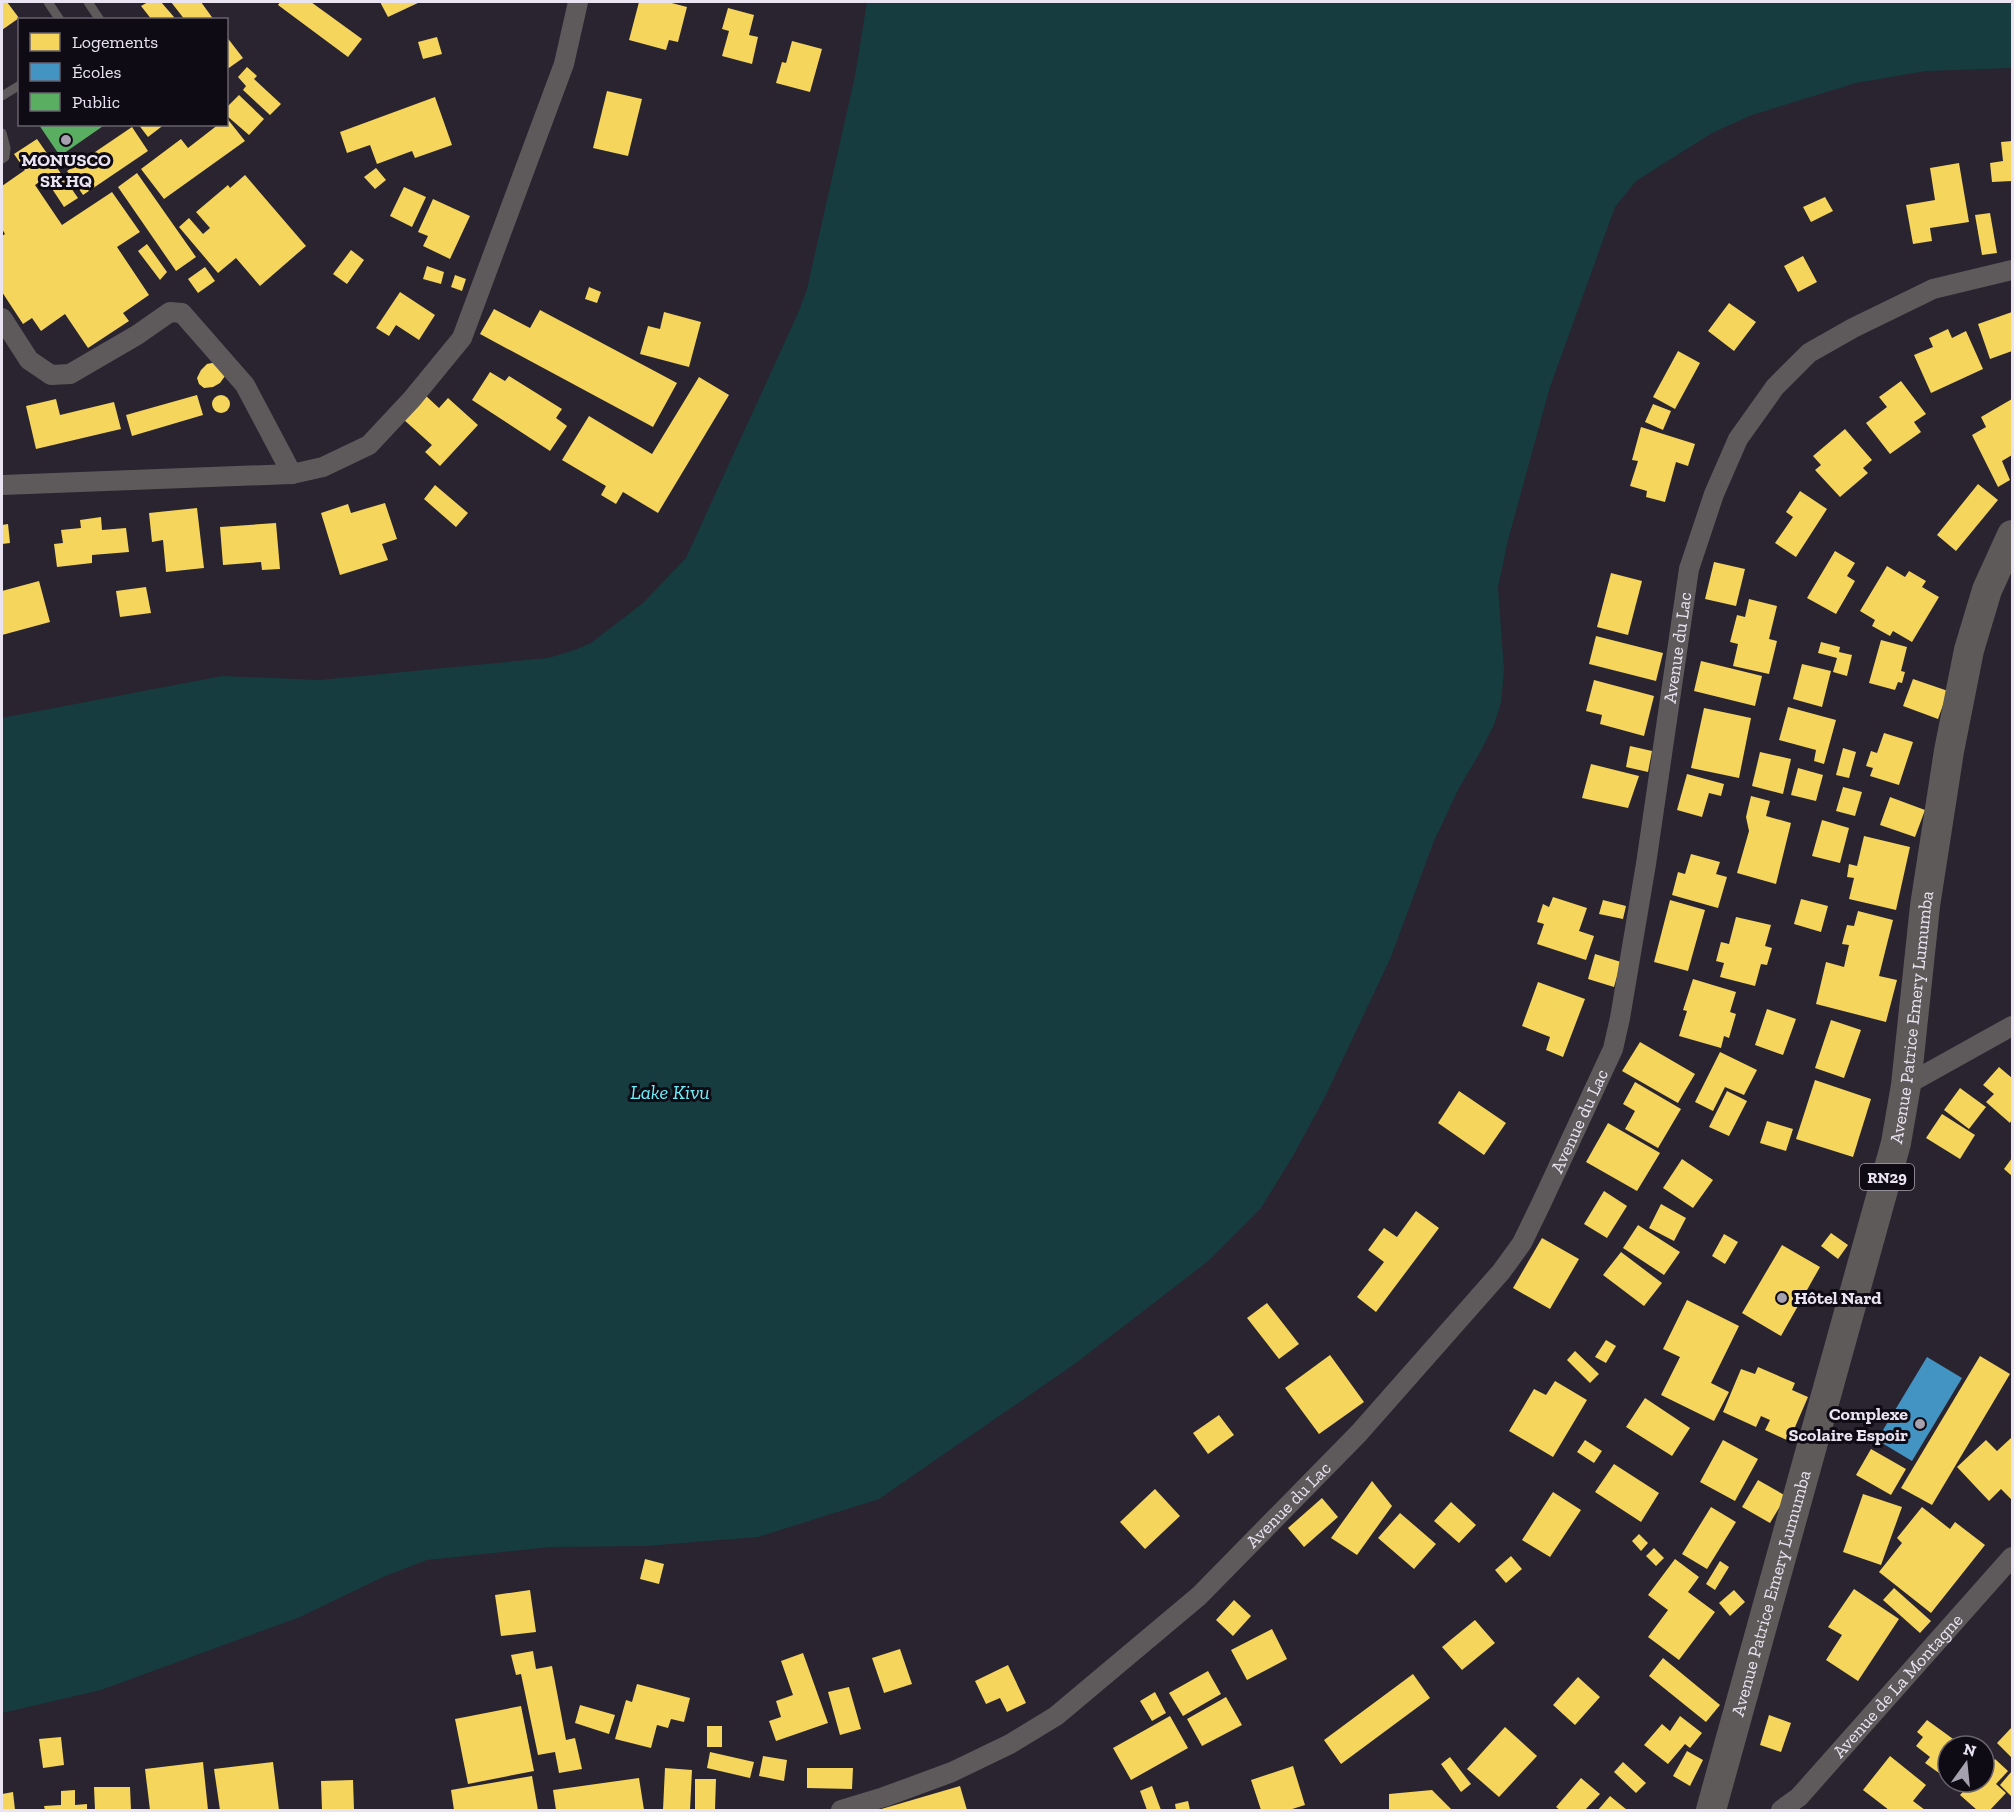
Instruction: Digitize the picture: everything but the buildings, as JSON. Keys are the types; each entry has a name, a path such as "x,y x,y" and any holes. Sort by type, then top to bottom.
{"main road":[{"name":"Avenue Patrice Emery Lumumba","path":"1711,1810 1896,1143 1906,1085 1925,906 1949,751 1969,650 1987,590 2013,535"}],"street":[{"path":"2,485 292,474 323,467 369,445 412,399 462,338 564,64 578,2"},
{"name":"Avenue du Lac","path":"841,1810 951,1772 1010,1744 1056,1716 1199,1596 1359,1433 1501,1272 1522,1243 1613,1049 1646,864 1689,569 1714,494 1738,439 1775,387 1809,353 1853,328 1933,289 2013,270"},
{"path":"2,318 29,360 51,375 70,374 170,312 182,313 245,385 292,474"},
{"path":"1906,1085 2013,1026"},
{"name":"Avenue de La Montagne","path":"1781,1810 1799,1797 2013,1557"}],"lane":[{"path":"48,2 59,18"},
{"path":"88,2 98,18"},
{"path":"2,96 18,86"},
{"path":"2,133 6,148 5,157 2,159"}],"water":[{"name":"Lake Kivu","path":"867,2 2012,2 2012,68 1926,71 1856,83 1752,115 1712,133 1636,181 1615,207 1550,387 1508,540 1498,587 1504,671 1501,702 1494,725 1459,788 1434,841 1391,957 1324,1099 1261,1208 1207,1262 1076,1363 879,1499 758,1537 646,1546 550,1547 427,1560 383,1577 300,1617 101,1690 2,1713 2,718 222,676 320,680 548,658 591,643 643,603 686,558 799,311 807,289 855,76"}],"place":[{"name":"MONUSCO SK HQ","path":"66,140"},
{"name":"Hôtel Nard","path":"1782,1298"},
{"name":"Complexe Scolaire Espoir","path":"1920,1424"}]}
